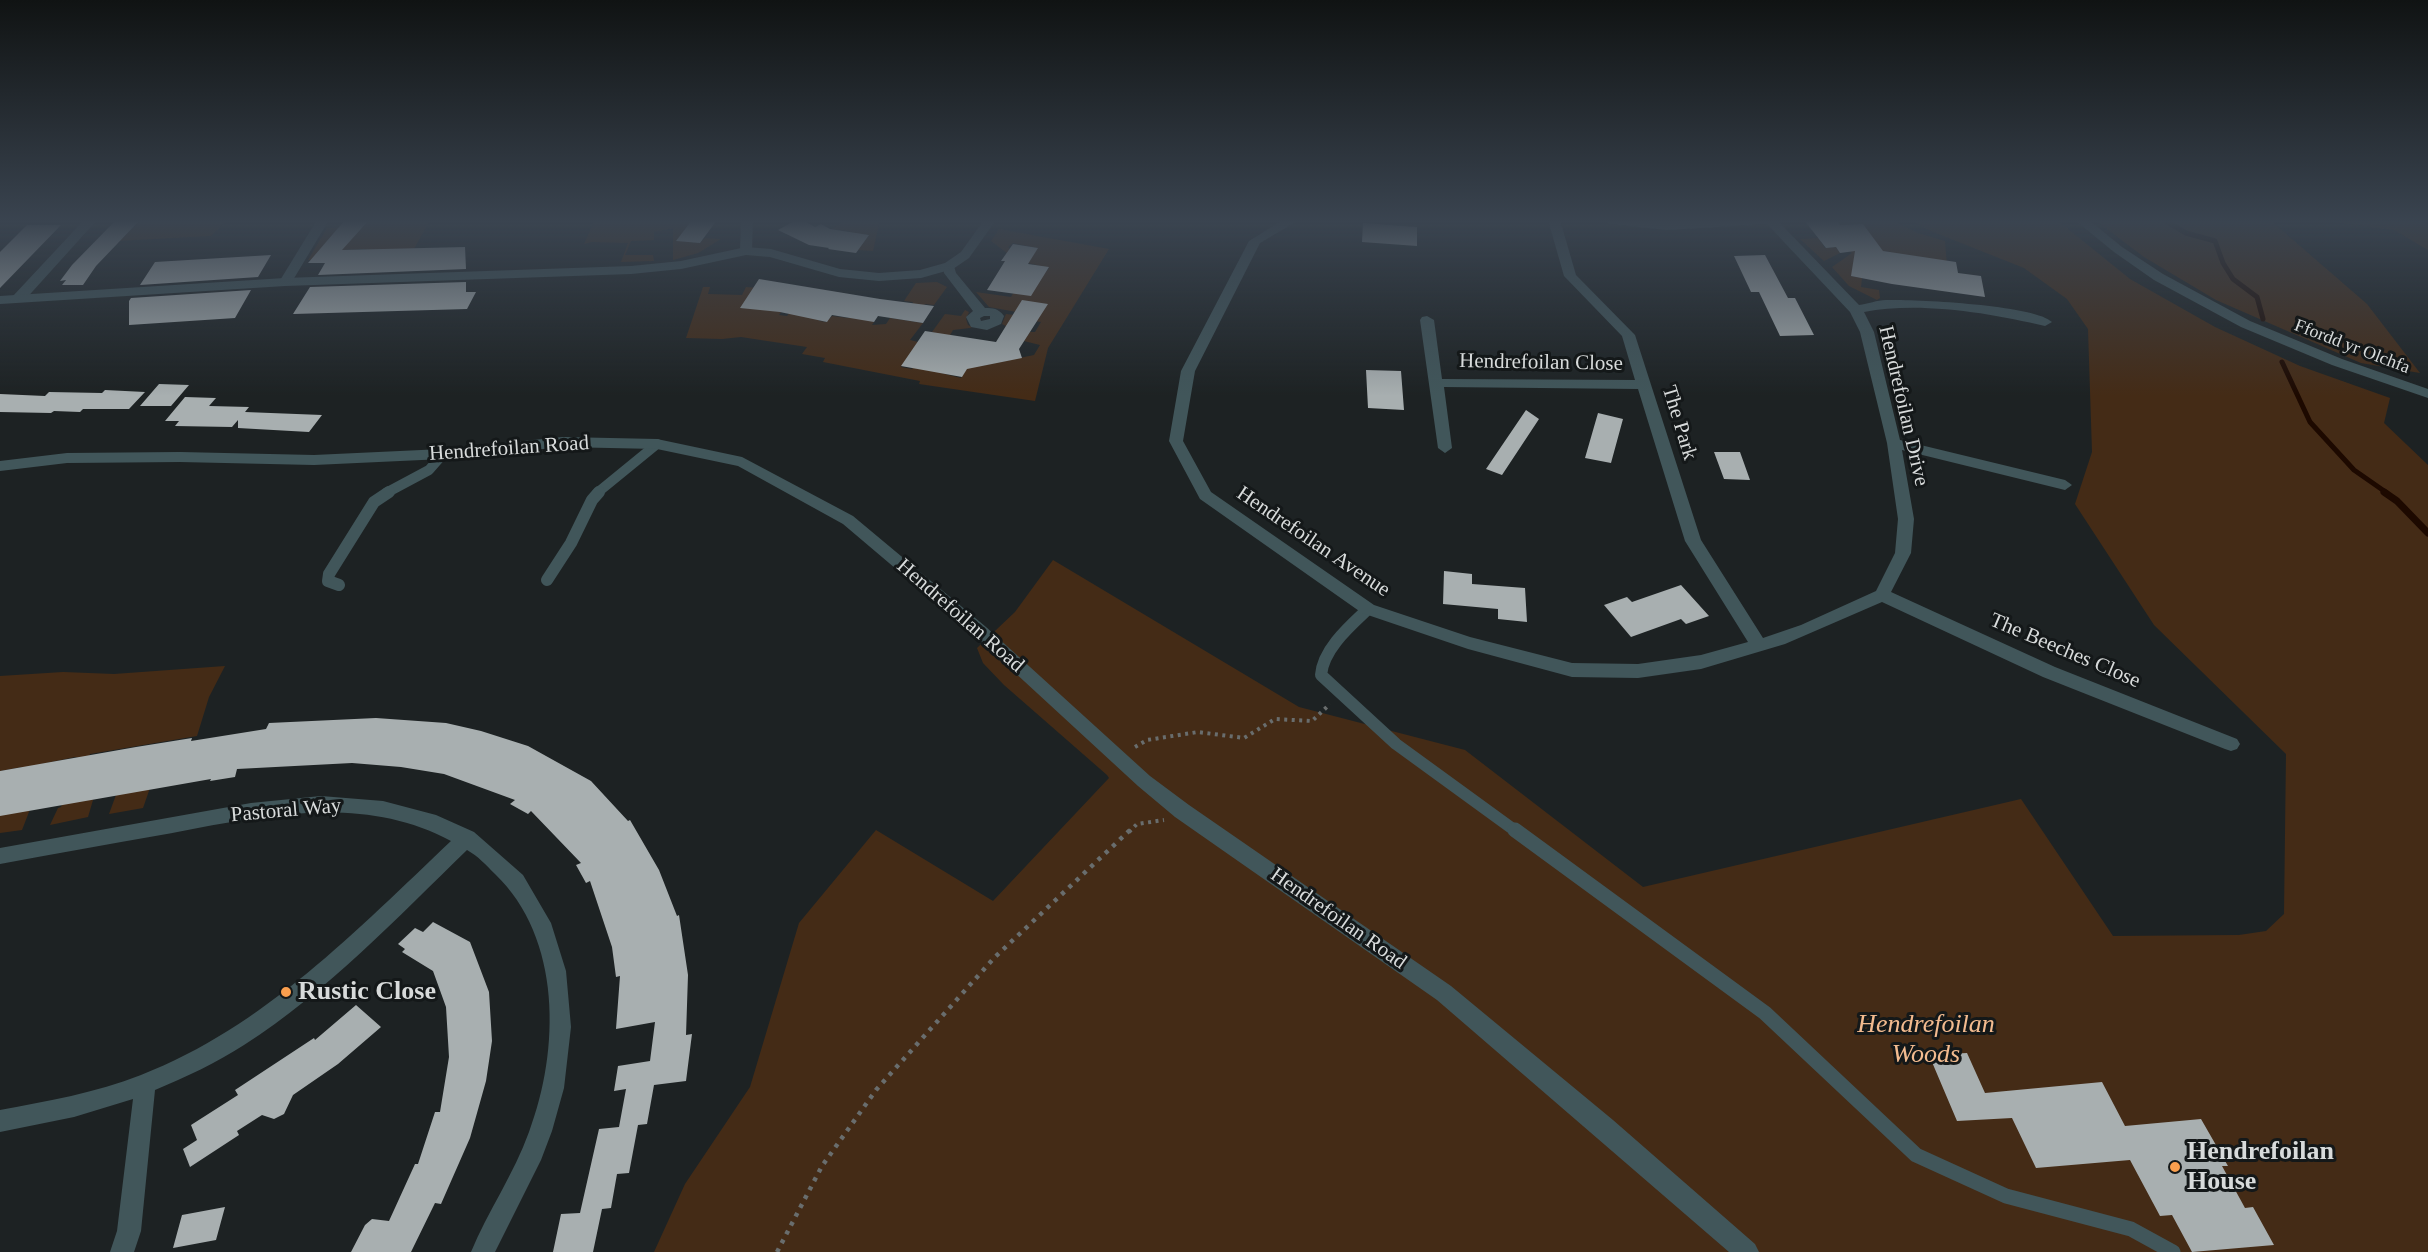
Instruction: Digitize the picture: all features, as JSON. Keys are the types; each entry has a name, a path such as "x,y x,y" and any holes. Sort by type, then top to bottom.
{"street":[{"path":"18,299 37,278"},
{"path":"285,282 287,278"},
{"path":"0,300 285,282 388,278"},
{"path":"954,278 981,312"},
{"name":"Hendrefoilan Avenue","path":"1236,278 1188,371 1176,441 1205,495 1368,609 1468,643 1572,670 1638,671 1701,662 1785,638 1882,595"},
{"name":"The Park","path":"1572,278 1628,335 1693,540 1759,645"},
{"name":"Hendrefoilan Drive","path":"1826,278 1856,310 1867,333 1894,443 1906,519 1903,553 1882,595"},
{"name":"Ffordd yr Olchfa","path":"2161,278 2303,350 2368,375 2428,394"},
{"path":"1856,310 1884,304 1946,306 2021,315 2045,322"},
{"name":"Hendrefoilan Close","path":"1427,320 1445,448"},
{"name":"Hendrefoilan Close","path":"1436,383 1645,385"},
{"name":"Hendrefoilan Road","path":"0,466 67,458 180,457 314,460 443,454 563,442 657,444 742,462 848,520 980,631 1144,781 1182,811 1444,993 1748,1252"},
{"path":"1894,443 2065,485"},
{"name":"The Beeches Close","path":"1882,595 2049,672 2232,744"},
{"name":"Pastoral Way","path":"0,856 248,811 322,804 387,809 442,825 488,852 507,869 537,911 555,962 560,990 561,1021 553,1089 543,1125 529,1162 483,1252"},
{"path":"0,1121 38,1114 145,1084 212,1052 289,1002 344,955 467,838"},
{"path":"122,1252 129,1231 145,1084"}],"lane":[{"path":"547,580 571,543 592,500 601,489 657,444"},
{"path":"339,585 328,581 329,574 374,502 384,494 419,478 436,466 443,454"},
{"path":"1368,609 1341,637 1320,670 1321,675 1396,744 1765,1013 1916,1155 2007,1196 2131,1229 2173,1252"}],"path":[{"path":"1119,757 1147,740 1198,732 1244,738 1275,719 1312,721 1328,708 1334,688"},
{"path":"777,1252 822,1166 876,1090 994,958 1137,824 1165,820 1182,811"}],"green space":[{"path":"1022,278 1091,278 1048,348 1035,401 919,384 920,381 823,362 825,358 802,354 807,347 741,337 686,338 703,287 710,287 708,294 742,295 746,287 758,288 784,308 779,315 787,316 796,305 820,321 826,322 832,316 848,318 853,311 874,322 872,325 886,324 890,318 923,323 910,340 918,342 901,367 912,369 920,357 941,373 961,378 969,365 981,366 1034,355 1040,345 1024,341 1030,332 1035,332 1041,322 1021,319 1010,328 1002,324 1006,314 1032,317 1033,315 989,307 976,292 1011,297"},
{"path":"1842,278 1862,278 1861,287 1879,290 1880,298 1877,300 1849,286"},
{"name":"Hendrefoilan Woods","path":"2038,278 2129,278 2215,327 2300,366 2390,398 2384,423 2428,465 2428,1252 654,1252 685,1184 750,1087 799,923 876,830 993,901 1109,778 1004,685 983,663 977,648 1015,612 1053,560 1299,707 1465,750 1643,887 2021,799 2113,936 2239,935 2266,931 2284,914 2286,754 2154,625 2075,504 2092,452 2088,329 2067,299"},
{"path":"2180,278 2337,278 2367,304 2420,373 2361,363 2216,300"},
{"path":"937,282 947,287 934,305 925,304 922,308 911,307 913,302 904,301 916,283"},
{"path":"965,310 969,312 966,319 968,325 972,327 953,330 949,337 932,332 945,314 961,316"},
{"path":"225,666 209,697 197,736 90,754 88,760 75,757 27,767 39,786 22,830 0,833 0,816 22,767 0,771 0,676 63,672 114,674"},
{"path":"158,765 143,808 109,814 116,795"},
{"path":"73,778 93,800 88,817 50,825 58,808 61,807"}],"building":[{"path":"0,278 9,278 0,288"},
{"path":"62,278 87,278 83,285 62,285 66,280 60,281"},
{"path":"144,278 237,278 140,285"},
{"path":"994,278 1042,278 1031,296 987,290"},
{"path":"1745,278 1778,278 1788,298 1795,298 1814,335 1780,336 1759,292 1751,292"},
{"path":"1863,278 1981,278 1985,297"},
{"path":"759,279 934,306 923,323 878,316 874,322 832,315 827,322 780,312 740,308"},
{"path":"466,282 466,292 476,292 467,309 293,314 310,287"},
{"path":"251,290 235,318 129,325 131,298"},
{"path":"1022,300 1048,304 1019,349 1022,358 967,369 962,377 901,366 925,331 996,342"},
{"path":"1366,370 1401,371 1404,410 1368,408"},
{"path":"159,384 189,385 171,406 140,406"},
{"path":"105,390 145,392 129,409 83,409 80,412 54,411 51,413 0,412 0,394 45,396 49,392 102,393"},
{"path":"185,397 216,398 209,406 249,407 245,412 322,415 309,432 238,428 238,420 232,427 175,426 179,421 165,421"},
{"path":"1526,410 1539,419 1502,475 1486,469"},
{"path":"1598,413 1623,419 1611,463 1585,458"},
{"path":"1714,452 1740,452 1750,480 1724,479"},
{"path":"1444,571 1472,574 1472,584 1525,588 1527,622 1498,619 1498,609 1443,604"},
{"path":"1681,585 1709,616 1686,624 1681,619 1631,637 1604,605 1627,597 1632,602"},
{"path":"376,718 446,723 481,731 528,746 591,781 628,821 630,820 659,870 677,916 679,915 688,975 686,1035 692,1034 686,1081 654,1085 647,1124 638,1125 629,1173 617,1174 611,1208 602,1209 593,1252 553,1252 561,1214 580,1213 599,1129 619,1127 626,1089 614,1091 618,1066 650,1061 655,1022 616,1029 620,976 616,977 612,947 590,881 586,883 576,865 581,863 531,811 528,814 510,804 515,800 444,774 401,767 352,763 237,769 235,777 210,781 211,779 0,816 0,771 192,738 191,741 266,729 269,723"},
{"path":"433,922 470,942 489,992 492,1041 486,1081 470,1138 441,1204 435,1203 411,1252 351,1252 365,1225 372,1219 389,1221 415,1164 418,1164 435,1112 440,1112 449,1057 446,1007 433,971 402,952 405,949 398,944 415,928 423,932"},
{"path":"356,1005 381,1027 338,1064 293,1095 284,1114 274,1119 262,1115 237,1131 239,1135 190,1167 183,1149 197,1140 191,1125 238,1095 235,1090 314,1038 315,1040"},
{"name":"Hendrefoilan House","path":"1967,1053 1985,1093 2102,1082 2125,1126 2201,1119 2228,1166 2222,1166 2245,1208 2253,1207 2274,1245 2192,1252 2172,1215 2160,1216 2130,1160 2036,1168 2012,1118 1957,1121 1929,1055"},
{"path":"225,1207 216,1240 173,1248 182,1215"}],"waterway":[{"path":"2233,278 2257,297 2263,319"},
{"path":"2282,362 2310,422 2354,470 2387,493"},
{"path":"2384,492 2397,501 2428,533"}],"place":[{"name":"Rustic Close","path":"286,992"},
{"name":"Hendrefoilan House","path":"2175,1167"}]}
